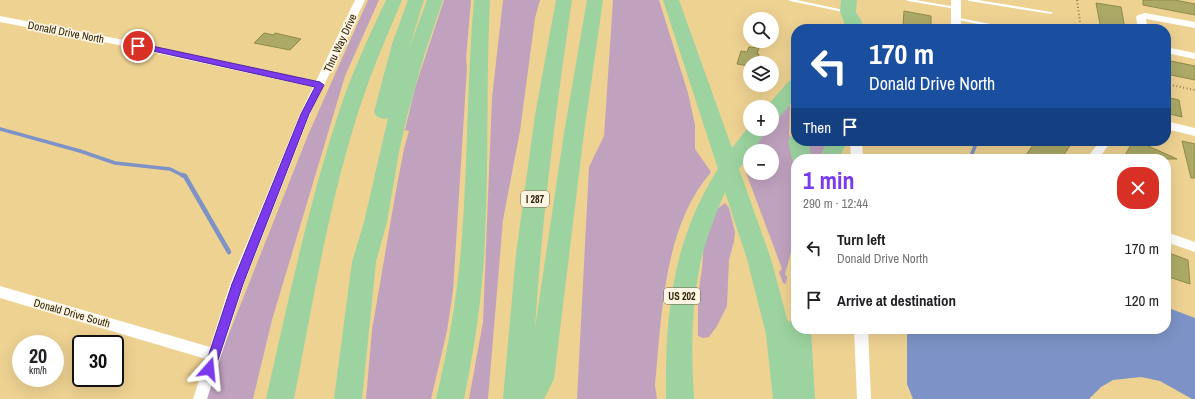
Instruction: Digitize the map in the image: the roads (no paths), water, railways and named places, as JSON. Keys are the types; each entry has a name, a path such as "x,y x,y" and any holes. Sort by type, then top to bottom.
{"highway":[{"path":"280,399 323,200 337,148 352,100 382,25 394,0"},
{"path":"364,262 359,242 380,128 401,44 416,0"},
{"path":"348,399 364,262 372,241 381,189 400,105 418,47 436,0"},
{"path":"450,399 463,337 470,286 476,188 482,0"},
{"name":"I 287","path":"517,399 531,231 545,115 564,0"},
{"name":"I 287","path":"528,399 541,379 574,133 595,0"},
{"path":"671,0 759,259 779,334 787,399"},
{"path":"838,24 849,6"},
{"path":"849,6 853,24"},
{"path":"779,105 791,91"},
{"name":"US 202","path":"680,399 678,350 680,315 684,280 695,240 702,218 711,198 738,153 752,136"},
{"path":"798,334 801,399"}],"street":[{"name":"Thru Way Drive","path":"200,399 238,284 305,114 360,0"},
{"path":"956,4 956,24"},
{"path":"1142,24 1141,17 1145,16 1195,25"},
{"name":"Donald Drive North","path":"0,19 124,43 320,85"},
{"path":"1171,51 1195,56"},
{"path":"1171,126 1195,132"},
{"path":"1096,154 1102,146"},
{"path":"1171,239 1195,247"},
{"name":"Donald Drive South","path":"0,292 214,355"},
{"path":"861,334 864,399"}],"lane":[{"path":"790,0 849,6"},
{"path":"908,0 956,4"},
{"path":"969,0 1051,13"},
{"path":"956,18 988,24"}],"water":[{"path":"1171,309 1195,318 1195,399 1192,399 1160,381 1141,377 1113,380 1101,387 1089,399 913,399 907,384 907,334 1171,334"}],"waterway":[{"path":"0,129 80,151 115,163 170,169 182,175"},
{"path":"972,154 975,146"},
{"path":"182,175 185,176 229,252"}]}
